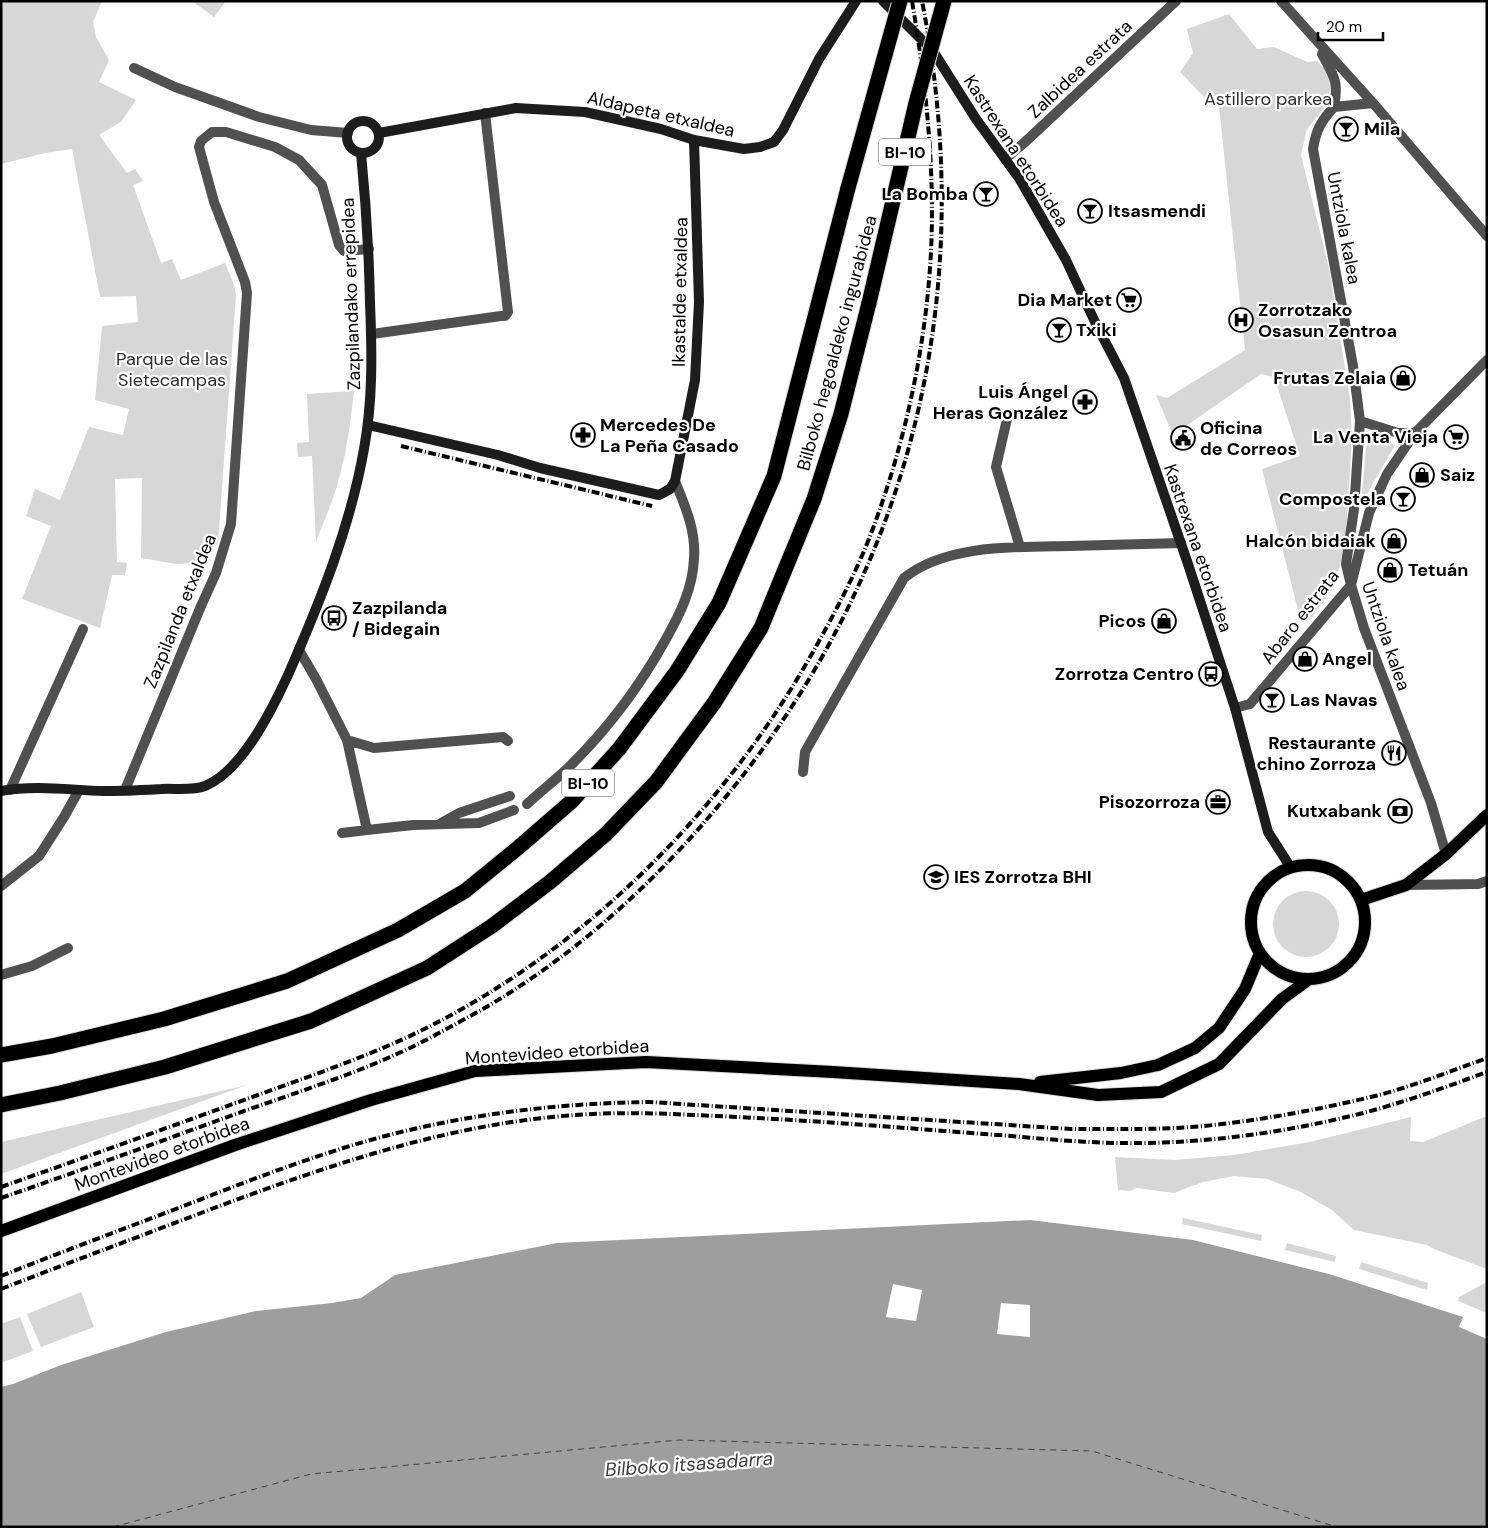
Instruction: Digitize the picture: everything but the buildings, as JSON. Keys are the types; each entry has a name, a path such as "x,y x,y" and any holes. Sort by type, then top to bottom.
{"highway":[{"name":"Bilboko hegoaldeko ingurabidea","path":"1,1055 52,1046 164,1019 287,981 398,930 465,891 520,847 572,801 619,749 672,679 719,603 774,476 848,188 900,1"},
{"name":"Bilboko hegoaldeko ingurabidea","path":"1,1105 60,1093 165,1067 311,1020 427,968 492,926 550,882 606,834 656,782 714,703 761,628 814,499 841,414 916,103 944,1"}],"main road":[{"path":"1361,900 1406,885 1446,854 1487,815"},
{"path":"1308,865 1325,867 1340,874 1352,886 1361,900 1365,918 1364,937 1356,954 1343,968 1327,977 1308,980 1290,977 1273,967 1260,953 1253,939 1251,921 1254,904 1263,888 1269,882 1292,868 1308,865"},
{"name":"Montevideo etorbidea","path":"1019,1084 1121,1073 1158,1065 1195,1048 1219,1028 1245,989 1260,953"},
{"name":"Montevideo etorbidea","path":"1,1231 244,1142 371,1100 475,1071 646,1062 1019,1084 1098,1095 1161,1092 1219,1064 1282,999 1308,980"}],"street":[{"name":"Aldapeta etxaldea","path":"379,133 516,108 585,112 661,129 694,140 744,149 760,147 774,142 783,130 819,59 856,1"},
{"name":"Kastrexana etorbidea","path":"883,1 933,51 976,119 1019,178 1066,260 1094,322 1124,378 1235,708 1268,832 1292,868"},
{"name":"Zalbidea estrata","path":"1005,159 1176,1"},
{"path":"1281,1 1312,38 1373,103 1487,236"},
{"path":"1312,38 1336,80 1337,89 1334,107 1373,103"},
{"path":"134,68 175,87 259,117 311,130 348,133"},
{"name":"Untziola kalea","path":"1334,107 1327,114 1316,132 1313,149 1353,366 1360,421 1354,510 1346,564 1367,636 1431,803 1446,854"},
{"path":"372,334 505,316 508,312 485,113"},
{"path":"359,121 368,122 375,126 379,133 379,141 367,153 352,148 348,141 348,133 354,124 359,121"},
{"name":"Zazpilanda etxaldea","path":"125,790 216,573 231,524 247,294 245,282 214,202 200,147 201,141 212,132 226,132 275,147 298,160 322,185 339,245 344,251 369,249"},
{"name":"Ikastalde etxaldea","path":"675,481 695,380 699,302 694,140"},
{"name":"Zazpilandako errepidea","path":"6,790 28,788 125,790 202,787 221,778 237,761 257,734 299,650 335,559 352,502 368,425 372,334 368,216 361,152"},
{"name":"Abaro estrata","path":"1235,708 1250,704 1351,585 1369,513 1387,474 1415,433 1487,360"},
{"path":"1008,419 996,467 1020,547"},
{"path":"1360,421 1398,433 1415,433"},
{"path":"368,425 498,455 540,468 659,495 670,489 675,481"},
{"path":"527,804 572,764 622,705 648,670 683,609 690,584 694,558 692,526 675,481"},
{"path":"803,772 805,752 904,578 914,570 948,557 994,548 1181,543"},
{"path":"6,790 82,629"},
{"path":"299,650 347,740 368,830"},
{"path":"347,740 374,748 503,736 508,741"},
{"path":"1,886 39,856 79,790"},
{"path":"438,824 459,813 510,796"},
{"path":"342,833 413,825 479,823 514,810"},
{"path":"1406,885 1478,884 1487,881"},
{"path":"1,975 32,966 68,948"}],"green space":[{"name":"Parque de las Sietecampas","path":"1,1 102,1 93,22 96,37 109,60 99,82 136,100 121,122 99,135 127,173 135,169 143,181 133,185 161,263 172,259 181,280 225,263 234,285 236,296 218,543 199,563 176,564 141,558 142,478 115,479 117,562 127,563 125,575 112,575 100,628 22,599 51,526 26,516 35,489 60,500 89,427 123,435 129,409 95,400 102,326 138,322 136,296 100,297 72,149 45,153 1,164"},
{"path":"192,1 226,1 214,17"},
{"name":"Astillero parkea","path":"1229,14 1257,49 1274,47 1307,62 1317,61 1328,72 1331,85 1328,103 1307,129 1301,155 1329,268 1350,399 1352,439 1346,533 1340,566 1332,590 1310,620 1298,610 1262,469 1300,456 1274,377 1261,374 1173,435 1156,395 1167,398 1245,350 1219,107 1213,97 1206,99 1180,72 1193,53 1187,29"},
{"path":"354,391 349,432 341,472 316,542 312,456 298,457 297,443 309,442 307,394"},
{"path":"1367,433 1395,445 1366,496 1362,494"},
{"path":"1306,891 1319,894 1329,901 1336,911 1339,924 1336,937 1329,947 1319,954 1306,957 1293,954 1283,947 1276,937 1273,924 1276,911 1283,901 1293,894"},
{"path":"247,1085 1,1174 1,1142"},
{"path":"1487,1116 1487,1269 1427,1245 1354,1230 1332,1210 1299,1191 1267,1179 1234,1176 1203,1182 1174,1193 1137,1188 1130,1191 1118,1190 1115,1157 1174,1160 1234,1155 1310,1142 1411,1117 1410,1141 1423,1142"},
{"path":"1183,1218 1262,1235 1261,1241 1182,1224"},
{"path":"1287,1243 1336,1256 1335,1262 1285,1250"},
{"path":"1361,1262 1428,1283 1427,1290 1359,1269"},
{"path":"1487,1282 1487,1313 1458,1301 1459,1297"},
{"path":"81,1292 94,1327 41,1347 27,1314"},
{"path":"20,1317 33,1351 1,1363 1,1324"}],"water":[{"name":"Bilboko itsasadarra","path":"1030,1220 1193,1240 1329,1274 1463,1317 1459,1327 1487,1339 1487,1527 1,1527 1,1387 61,1365 166,1332 256,1311 361,1298 395,1275 557,1243"}],"pier":[{"path":"893,1284 922,1290 916,1321 886,1317"},
{"path":"1001,1303 1030,1305 1030,1337 997,1334"}],"ferry route":[{"path":"113,1527 311,1474 679,1440 1092,1451 1337,1527"}],"railway":[{"path":"1,1187 350,1061 419,1032 442,1020 498,987 552,950 602,910 650,865 695,818 736,768 775,715 809,659 851,580 884,498 904,429 919,359 924,323 932,221 928,126 912,1"},
{"path":"1,1198 348,1074 416,1045 483,1009 547,967 607,920 663,867 714,811 782,722 837,629 881,532 913,431 933,327 942,220 938,112 922,1"},
{"path":"401,446 652,506"},
{"path":"1,1276 298,1163 388,1135 475,1117 562,1106 650,1102 1071,1129 1187,1127 1226,1124 1358,1100 1406,1087 1487,1058"},
{"path":"1,1289 297,1178 394,1148 492,1125 542,1118 624,1113 822,1122 1089,1142 1171,1142 1227,1138 1309,1125 1394,1104 1487,1072"}],"place":[{"name":"Mila","path":"1346,129"},
{"name":"La Bomba","path":"986,194"},
{"name":"Itsasmendi","path":"1090,211"},
{"name":"Dia Market","path":"1129,300"},
{"name":"Zorrotzako Osasun Zentroa","path":"1241,320"},
{"name":"Txiki","path":"1059,330"},
{"name":"Frutas Zelaia","path":"1403,378"},
{"name":"Luis Ángel Heras González","path":"1085,402"},
{"name":"Mercedes De La Peña Casado","path":"583,435"},
{"name":"La Venta Vieja","path":"1456,437"},
{"name":"Oficina de Correos","path":"1183,438"},
{"name":"Saiz","path":"1422,475"},
{"name":"Compostela","path":"1403,499"},
{"name":"Halcón bidaiak","path":"1394,541"},
{"name":"Tetuán","path":"1390,570"},
{"name":"Zazpilanda / Bidegain","path":"334,618"},
{"name":"Picos","path":"1164,621"},
{"name":"Angel","path":"1305,659"},
{"name":"Zorrotza Centro","path":"1211,674"},
{"name":"Las Navas","path":"1272,700"},
{"name":"Restaurante chino Zorroza","path":"1394,753"},
{"name":"Pisozorroza","path":"1218,802"},
{"name":"Kutxabank","path":"1400,811"},
{"name":"IES Zorrotza BHI","path":"936,877"}]}
